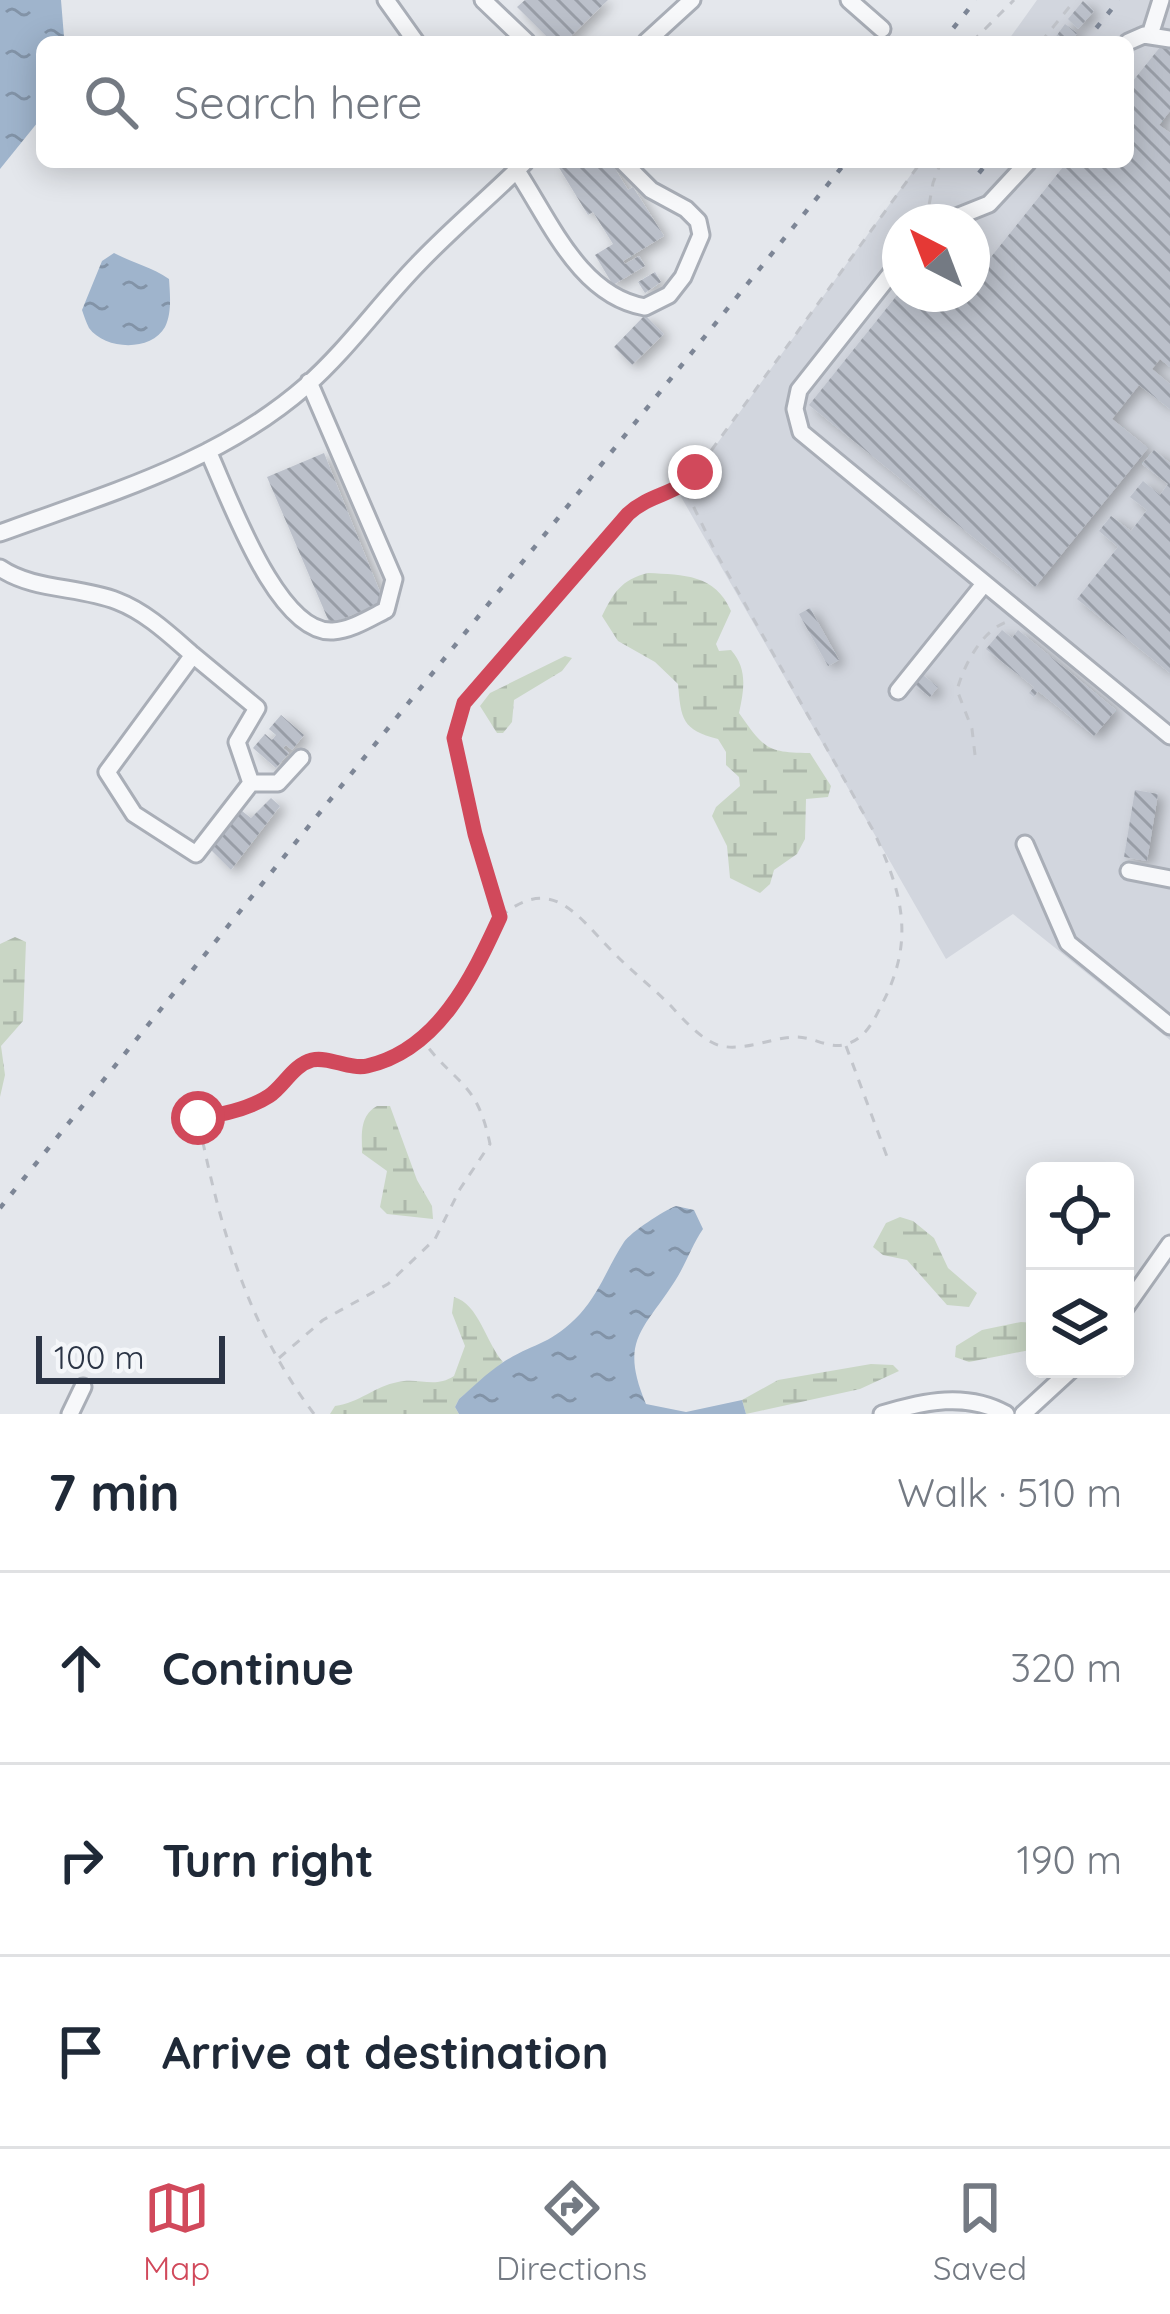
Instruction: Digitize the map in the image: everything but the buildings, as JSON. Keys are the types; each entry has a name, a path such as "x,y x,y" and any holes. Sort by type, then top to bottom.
{"street":[{"path":"386,0 412,36"},
{"path":"483,0 520,36"},
{"path":"653,36 692,0"},
{"path":"849,0 882,29"},
{"path":"1150,35 1161,0"},
{"path":"1134,40 1150,35 1170,39"},
{"path":"0,533 143,482 208,451 309,382 513,168"},
{"path":"515,168 590,280 614,298 645,307 669,295 683,278 701,235 698,221 686,209 651,190 629,168"},
{"path":"989,204 1022,168"},
{"path":"882,285 799,390 797,422 808,442 1170,736"},
{"path":"208,451 266,577 306,625 331,632 386,610 394,579 309,382"},
{"path":"0,568 37,585 116,600 151,620 257,708 237,742 251,783"},
{"path":"898,691 985,584"},
{"path":"193,655 107,772 134,814 196,854 251,783"},
{"path":"251,783 278,783 301,758"},
{"path":"1025,844 1068,943 1170,1026"},
{"path":"1129,871 1170,879"},
{"path":"1134,1295 1170,1244"},
{"path":"1023,1414 1062,1378"},
{"path":"70,1414 83,1387"},
{"path":"882,1414 957,1400 986,1403 1006,1414"}],"path":[{"path":"978,36 1014,0"},
{"path":"1046,36 1075,0"},
{"path":"500,917 454,738 464,703 628,514 644,499 684,488 917,168"},
{"path":"930,204 940,168"},
{"path":"314,1414 278,1359 239,1282 215,1205 198,1118 230,1112 270,1096 312,1060 362,1067 398,1055 451,1007 500,917 518,902 543,897 571,908 640,980 722,1046 805,1037 830,1046 846,1045 864,1034 874,1019 899,960 904,928 894,874 684,488"},
{"path":"974,755 972,729 957,690 961,677 992,628 1025,618"},
{"path":"278,1359 323,1320 388,1284 435,1239 490,1144 471,1089 421,1039"},
{"path":"846,1045 889,1162"}],"shaded area":[{"path":"1037,0 1170,0 1170,1040 1013,914 946,959 680,495 882,215 882,312 990,312 990,204 890,204 916,168 1134,168 1134,36 1011,36"}],"green space":[{"path":"648,573 697,579 724,599 731,611 716,644 719,651 731,650 740,665 739,713 767,746 810,753 831,786 828,797 806,799 805,839 797,854 774,870 770,884 760,893 730,878 727,846 712,816 740,786 739,777 726,765 726,752 718,739 690,727 680,706 678,684 655,662 618,641 602,616 619,588"},
{"path":"565,656 572,658 562,671 514,700 512,722 497,733 480,706 490,693"},
{"path":"15,937 26,942 23,1021 1,1046 5,1075 0,1097 0,944"},
{"path":"377,1106 390,1106 417,1180 432,1206 433,1219 387,1214 380,1207 387,1171 362,1153 364,1121"},
{"path":"900,1217 934,1238 948,1268 977,1293 969,1307 947,1305 907,1260 883,1255 873,1247 886,1223"},
{"path":"454,1297 470,1307 503,1362 459,1399 455,1407 459,1414 330,1414 335,1406 390,1384 440,1382 454,1376 465,1346 452,1313"},
{"path":"1026,1322 1026,1351 969,1362 955,1357 956,1346 982,1330"},
{"path":"871,1364 893,1365 899,1371 860,1389 746,1414 742,1400 778,1380"}],"water":[{"path":"0,0 61,0 64,36 36,36 36,124 0,169"},
{"path":"114,253 169,279 167,322 149,341 128,345 106,341 86,321 82,310 102,261"},
{"path":"676,1206 694,1210 703,1229 638,1337 638,1382 646,1404 686,1412 742,1400 746,1414 459,1414 455,1407 459,1399 491,1371 551,1338 580,1314 628,1238"}],"railway":[{"path":"947,36 976,0"},
{"path":"1090,36 1119,0"},
{"path":"0,1208 841,168"},
{"path":"979,173 983,168"}],"route":[{"path":"198,1118 217,1116 270,1096 312,1060 362,1067 398,1055 434,1028 451,1007 500,917 454,738 464,703 628,514 644,499 684,488 695,472"}]}
